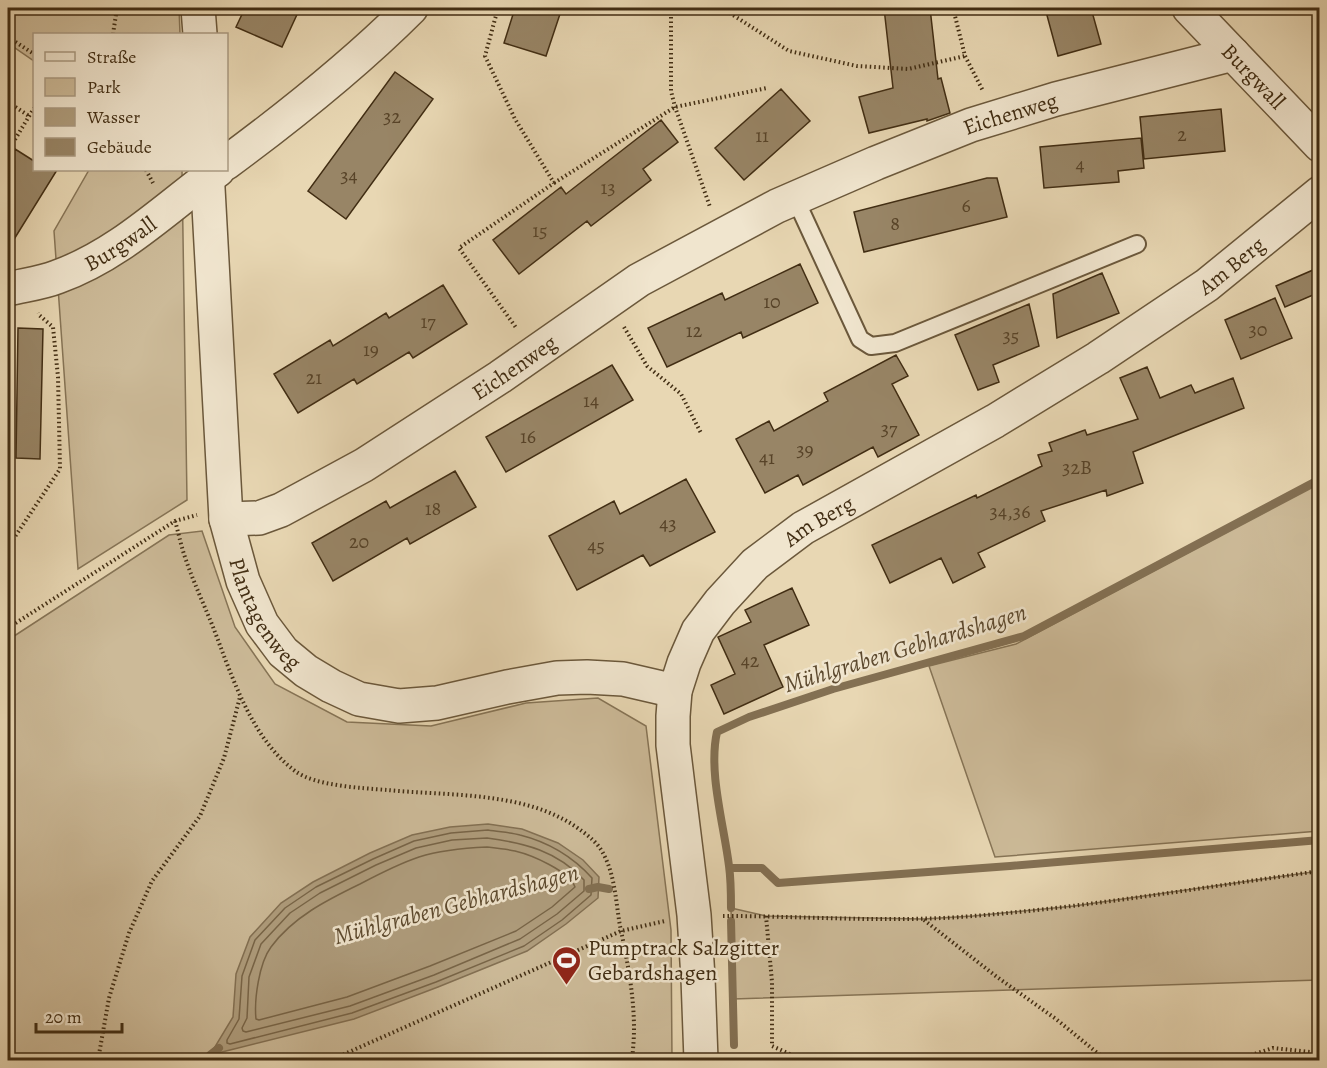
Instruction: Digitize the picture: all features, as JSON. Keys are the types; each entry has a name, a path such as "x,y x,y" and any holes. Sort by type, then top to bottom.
{"street":[{"path":"198,8 200,33"},
{"name":"Burgwall","path":"228,161 270,131 334,79 411,8"},
{"name":"Burgwall","path":"1189,8 1320,145"},
{"name":"Eichenweg","path":"226,519 259,518 281,510 364,465 500,377 639,280 777,206 971,125 1056,99 1233,54"},
{"name":"Burgwall","path":"20,286 56,278 100,258 154,220 214,171"},
{"name":"Plantagenweg","path":"215,171 226,519 243,581 262,624 283,652 306,671 331,686 359,699 399,706 437,703 556,678 623,679 675,691"},
{"name":"Am Berg","path":"701,1060 694,915 673,745 675,691 684,663 699,631 720,602 755,564 803,528 995,421 1098,358 1207,285 1320,193"}],"lane":[{"path":"795,198 860,339 871,346 895,343 1137,244"}],"path":[{"path":"113,33 117,8"},
{"path":"498,8 485,56 515,119 554,183"},
{"path":"671,8 671,91 720,236"},
{"path":"722,8 789,51 857,66 908,69 965,56"},
{"path":"953,8 965,56 997,117"},
{"path":"8,37 33,53"},
{"path":"534,352 459,248 554,183 675,108 767,88"},
{"path":"8,102 29,116"},
{"path":"8,151 33,110"},
{"path":"8,547 60,469 58,377 53,327 39,315 20,286"},
{"path":"608,301 647,366 681,394 701,433"},
{"path":"8,628 175,521 202,513 226,519"},
{"path":"175,521 183,553 240,696 258,729 279,757 297,772 318,781 353,787 463,795 526,805 572,824 591,838 604,854 621,931 630,984 634,1028 632,1060"},
{"path":"98,1060 109,998 129,933 152,881 200,816 224,758 240,696"},
{"path":"331,1060 376,1042 621,931 694,915 923,919 973,916 1074,906 1320,871"},
{"path":"766,916 772,982 772,1046 792,1055 814,1060"},
{"path":"923,919 997,977 1056,1019 1106,1060"},
{"path":"1225,1060 1239,1060 1272,1048 1320,1053"},
{"path":"8,1058 23,1060"}],"green space":[{"path":"8,8 179,8 180,33 33,33 33,60 8,43"},
{"path":"88,171 182,171 187,500 78,569 54,231"},
{"path":"1319,484 1319,831 995,857 929,666 1016,644"},
{"path":"202,531 235,627 275,684 347,722 431,726 526,703 598,698 646,726 671,930 672,1060 8,1060 8,640 169,535"},
{"path":"1319,871 1319,980 733,999 731,908 766,916 923,919 973,916 1074,906"}],"water":[{"path":"488,824 522,829 558,843 583,860 599,877 598,898 527,951 354,1019 210,1055 233,1017 236,974 250,937 281,903 313,882 412,835 450,827"}],"building":[{"path":"245,8 300,8 282,47 236,27"},
{"path":"515,8 562,8 546,56 504,43"},
{"path":"884,8 930,8 938,79 941,78 950,113 927,121 927,119 869,133 859,97 893,88"},
{"path":"1045,8 1091,8 1101,44 1058,56"},
{"path":"395,72 433,99 346,219 308,191"},
{"path":"781,89 810,121 744,180 715,148"},
{"path":"1221,109 1225,151 1144,159 1140,117"},
{"path":"661,120 678,142 643,169 651,180 591,226 587,221 519,274 493,240 561,187 566,194"},
{"path":"1141,138 1144,168 1118,171 1119,182 1044,188 1040,147"},
{"path":"15,149 33,160 33,171 56,171 8,249 8,162"},
{"path":"987,178 997,178 1007,217 864,252 854,212"},
{"path":"800,264 818,303 743,338 741,332 667,367 648,328 722,293 725,300"},
{"path":"1320,267 1320,292 1285,307 1276,286"},
{"path":"1102,273 1119,313 1057,338 1053,294"},
{"path":"443,285 467,324 413,358 409,352 357,384 354,379 298,413 274,374 330,340 333,346 386,313 389,318"},
{"path":"1275,298 1292,338 1241,359 1225,320"},
{"path":"1029,304 1039,346 993,365 999,382 978,390 955,335"},
{"path":"18,328 43,329 40,459 16,458"},
{"path":"896,355 908,376 892,384 919,435 878,457 873,447 803,485 798,475 765,493 736,439 769,421 774,431 828,401 824,393"},
{"path":"612,365 633,400 506,472 486,437"},
{"path":"1147,367 1160,398 1191,385 1195,393 1233,378 1244,408 1133,452 1143,483 1107,496 1106,490 1041,511 1045,521 978,553 985,567 953,583 941,558 890,583 872,545 1042,466 1038,455 1052,451 1049,443 1085,430 1087,435 1138,419 1120,378"},
{"path":"455,471 476,507 410,544 407,538 333,581 312,543 386,501 390,508"},
{"path":"686,479 715,532 650,566 643,555 577,590 549,536 614,501 620,514"},
{"path":"792,588 809,625 764,645 783,687 724,714 711,685 735,674 718,637 751,622 745,610"}],"waterway":[{"name":"Mühlgraben Gebhardshagen","path":"731,908 730,871 714,764 717,732 749,717 833,689 1024,636 1320,479"},
{"path":"730,868 762,868 778,883 1320,840"},
{"name":"Mühlgraben Gebhardshagen","path":"589,889 598,887 609,889"},
{"path":"731,921 734,1045"},
{"name":"Mühlgraben Gebhardshagen","path":"208,1060 210,1055 219,1048"}],"place":[{"name":"Pumptrack Salzgitter Gebardshagen","path":"567,986"}]}
